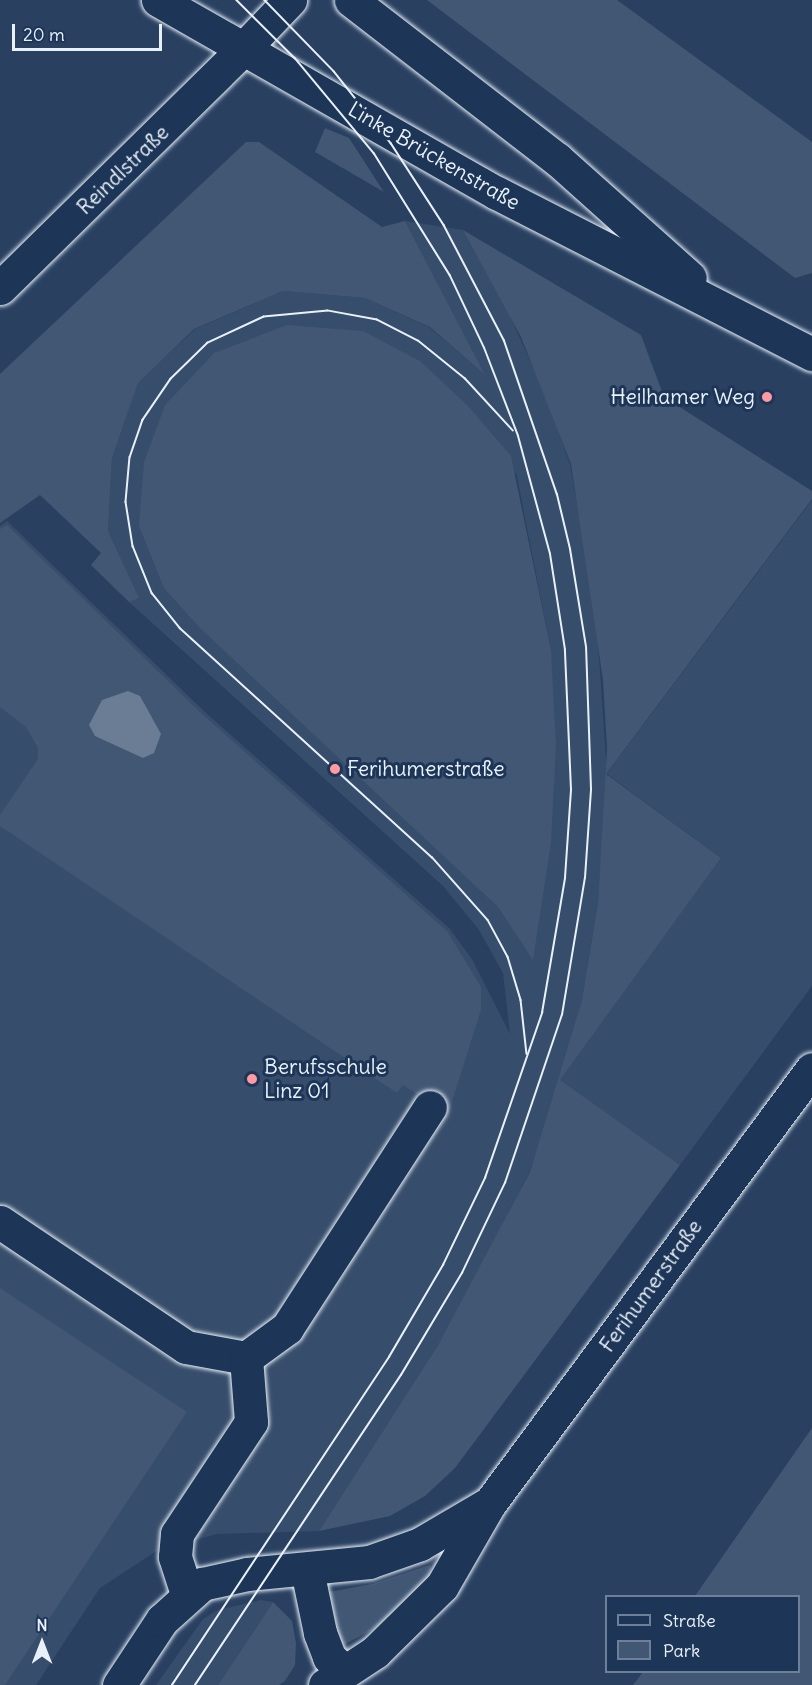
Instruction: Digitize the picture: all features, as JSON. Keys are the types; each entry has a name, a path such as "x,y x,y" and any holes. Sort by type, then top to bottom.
{"street":[{"name":"Linke Brückenstraße","path":"158,0 507,198 716,301 812,354"},
{"name":"Reindlstraße","path":"0,288 243,50 290,0"},
{"name":"Linke Brückenstraße","path":"351,0 557,159 716,301"},
{"name":"Ferihumerstraße","path":"335,1678 375,1652 430,1600 456,1567 490,1503 812,1069"},
{"path":"0,1222 186,1347 246,1358 287,1328 430,1107"},
{"path":"187,1594 175,1557 177,1534 250,1422 246,1358"},
{"name":"Ferihumerstraße","path":"119,1685 162,1620 187,1594 217,1579 352,1566 396,1554 490,1503"},
{"path":"306,1570 320,1633 335,1678"}],"shaded area":[{"path":"405,221 463,230 495,283 545,394 570,464 596,613 607,773 812,500 812,986 680,1165 560,1081 530,1171 495,1240 438,1345 319,1531 217,1534 158,1550 100,1588 36,1685 0,1685 0,526 7,521 205,712 449,928 472,959 510,1034 503,973 479,930 443,886 129,602 138,597 108,531 112,458 138,382 195,329 283,291 365,298 429,327 484,374","holes":["516,472 551,650 533,959 498,907 408,819","607,774 721,858 561,1078 582,1000 598,902"]},
{"path":"128,691 140,696 161,734 154,753 143,758 95,736 89,725 102,700"},
{"path":"261,1600 273,1602 218,1685 156,1685 203,1619 218,1610"}],"green space":[{"path":"427,0 617,0 812,142 812,273 795,278"},
{"path":"325,128 349,138 384,192 315,152"},
{"path":"246,142 259,142 382,227 405,221 485,375 430,327 365,298 283,291 194,329 138,383 112,458 108,531 139,598 129,602 91,565 101,553 40,495 0,523 0,374"},
{"path":"463,230 641,335 664,397 812,491 812,499 606,774 721,858 560,1080 680,1165 455,1468 425,1496 390,1516 319,1531 438,1345 530,1172 582,1000 598,902 607,749 603,680 571,464 521,337"},
{"path":"287,325 363,331 420,361 468,406 511,456 551,650 556,745 551,843 533,960 498,907 200,628 164,588 139,526 144,462 165,405 214,353"},
{"path":"7,525 201,713 447,931 481,987 481,1010 448,1114 403,1085 397,1093 0,826 0,815 38,759 38,748 26,727 0,707 0,529"},
{"path":"0,1288 187,1412 5,1685 0,1685"},
{"path":"812,1428 812,1685 633,1685 642,1673 800,1673 800,1595 696,1595"},
{"path":"430,1565 432,1573 407,1602 374,1629 341,1646 329,1592 372,1584"},
{"path":"273,1602 292,1621 296,1643 295,1665 285,1681 279,1685 218,1685"}],"tram line":[{"path":"172,1685 389,1357 443,1265 485,1178 542,1013 565,878 571,790 565,650 550,554 518,436 484,348 450,276 374,154 295,59 236,0"},
{"path":"195,1685 401,1375 462,1273 505,1183 562,1015 585,878 591,789 586,647 570,549 557,495 504,341 444,226 391,144 334,72 264,0"},
{"path":"513,431 465,379 418,341 377,320 328,311 264,317 208,343 171,379 143,420 130,457 126,502 133,546 152,593 180,628 432,857 488,920 508,957 521,1000 527,1054"}],"place":[{"name":"Heilhamer Weg","path":"767,397"},
{"name":"Ferihumerstraße","path":"335,769"},
{"name":"Berufsschule Linz 01","path":"252,1079"}]}
